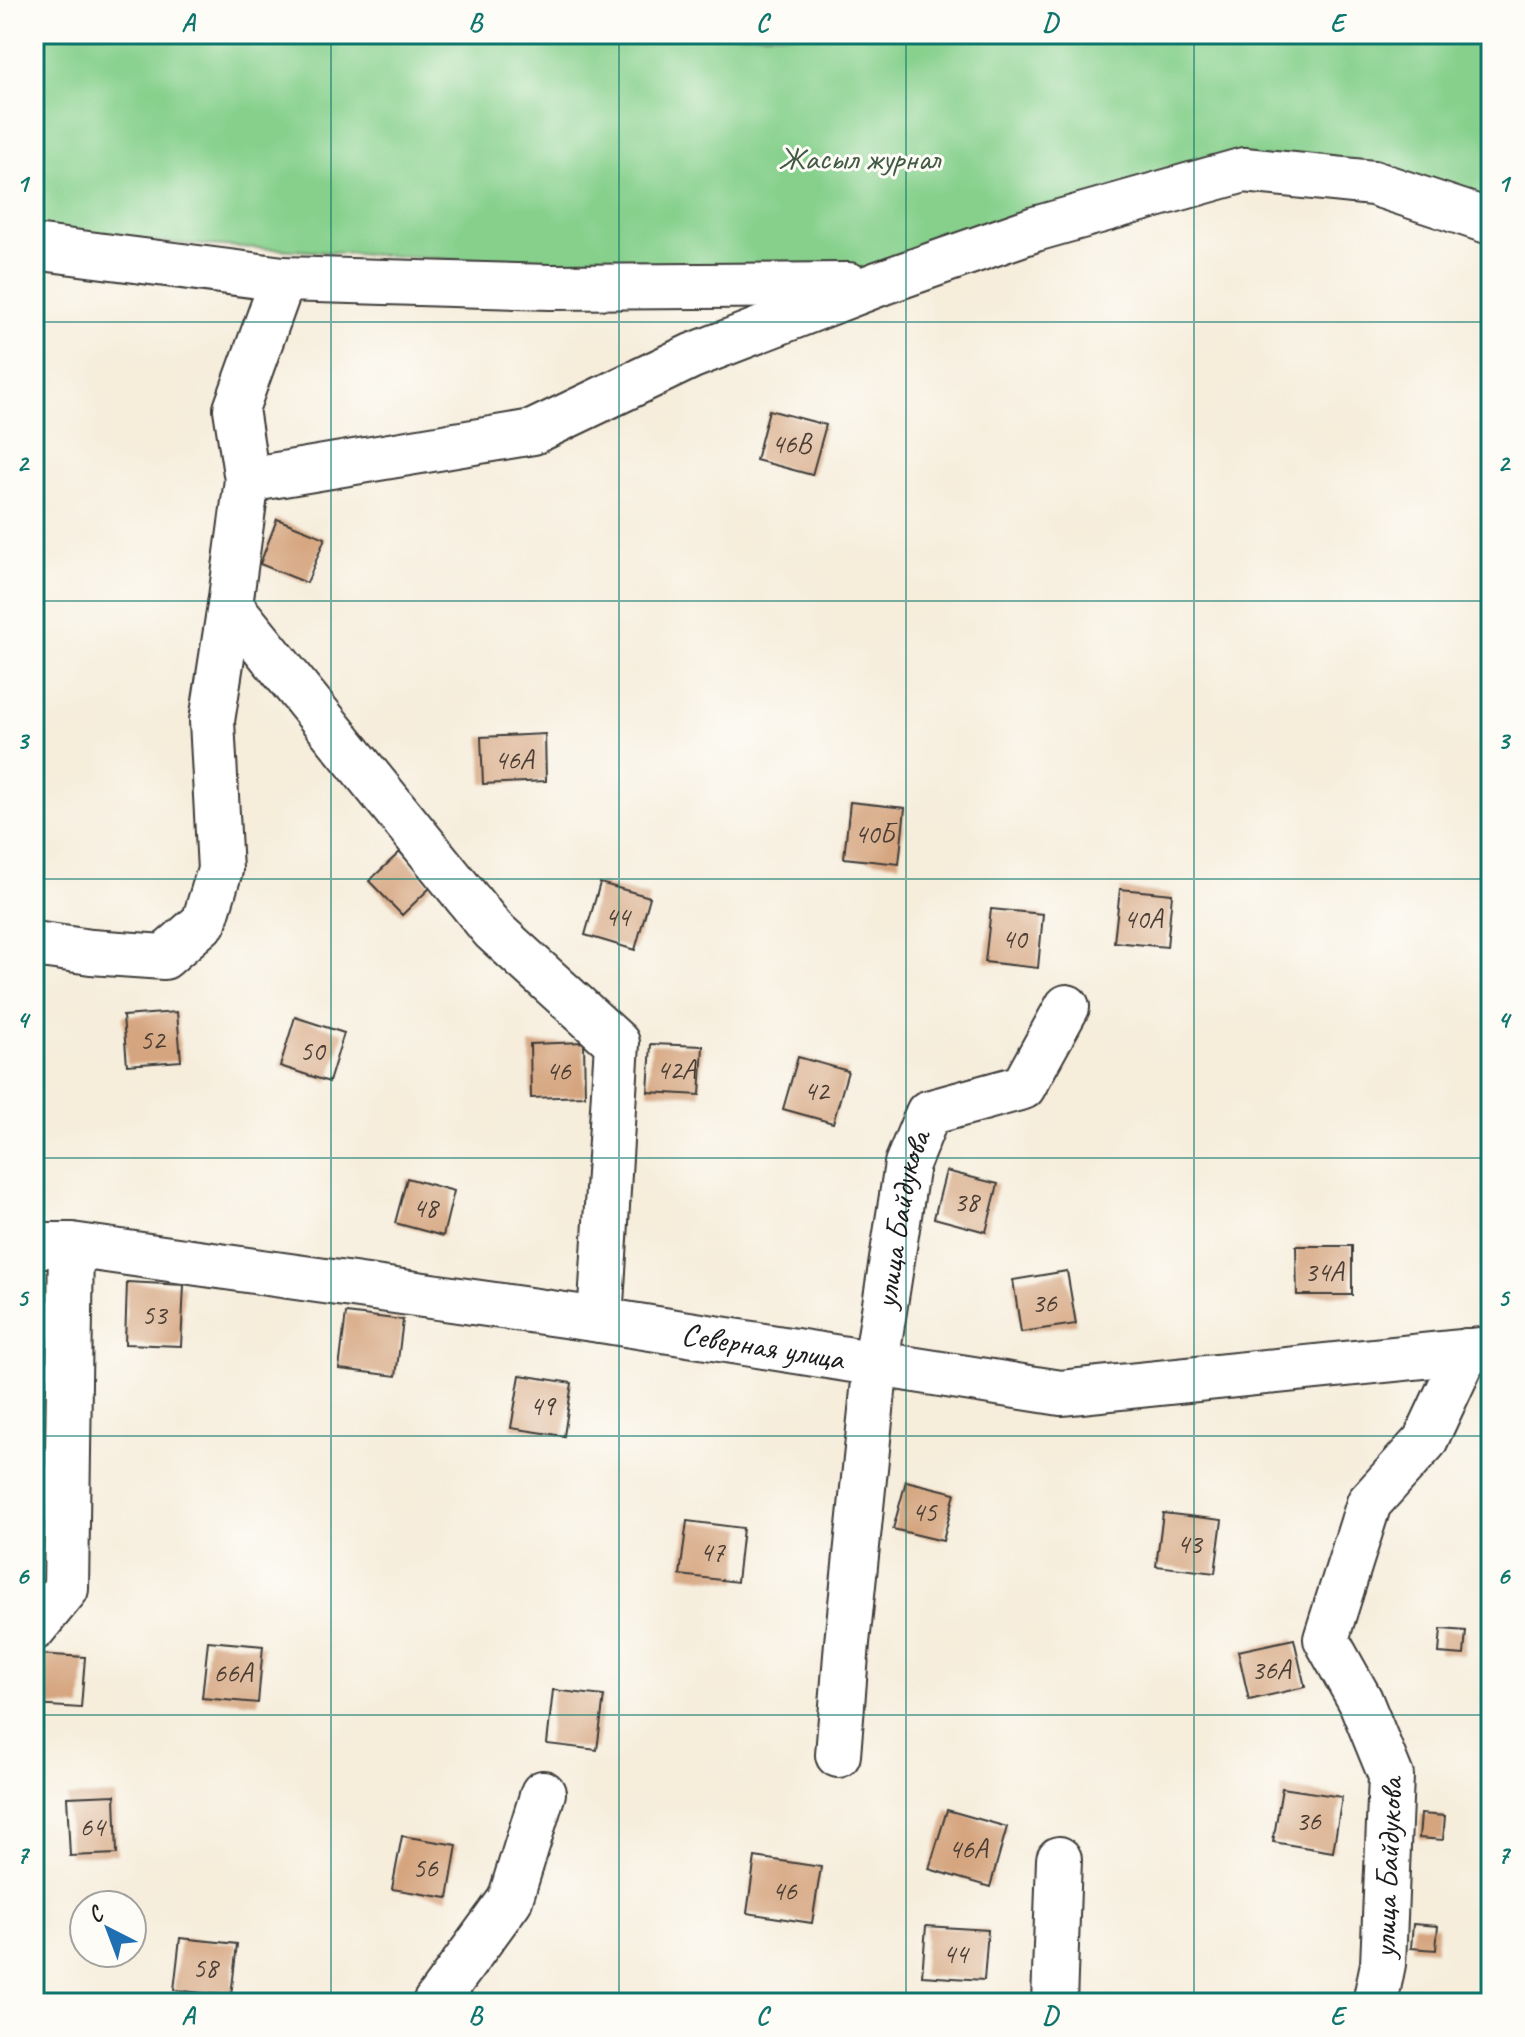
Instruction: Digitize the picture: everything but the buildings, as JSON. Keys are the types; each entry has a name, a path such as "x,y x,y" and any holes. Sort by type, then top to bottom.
{"street":[{"path":"247,480 533,432 692,356 878,284 1035,229 1244,170 1373,183 1491,222"},
{"path":"34,247 283,279 550,287 878,284"},
{"path":"34,944 164,957 204,922 220,870 212,721 247,480 236,409 283,279"},
{"path":"230,605 493,930 617,1043 600,1320"},
{"name":"улица Байдукова","path":"838,1755 876,1362 907,1164 928,1113 1023,1087 1067,1007"},
{"path":"34,1628 66,1589 53,1245"},
{"name":"Северная улица","path":"53,1245 600,1320 1061,1393 1479,1350"},
{"name":"улица Байдукова","path":"1375,2003 1383,1964 1391,1776 1360,1700 1326,1639 1369,1503 1425,1441 1479,1350"},
{"path":"435,2003 510,1900 543,1793"},
{"path":"1054,2003 1059,1859"}],"green space":[{"name":"Жасыл журнал","path":"34,34 1491,34 1491,224 1244,170 878,284 34,235"}]}
